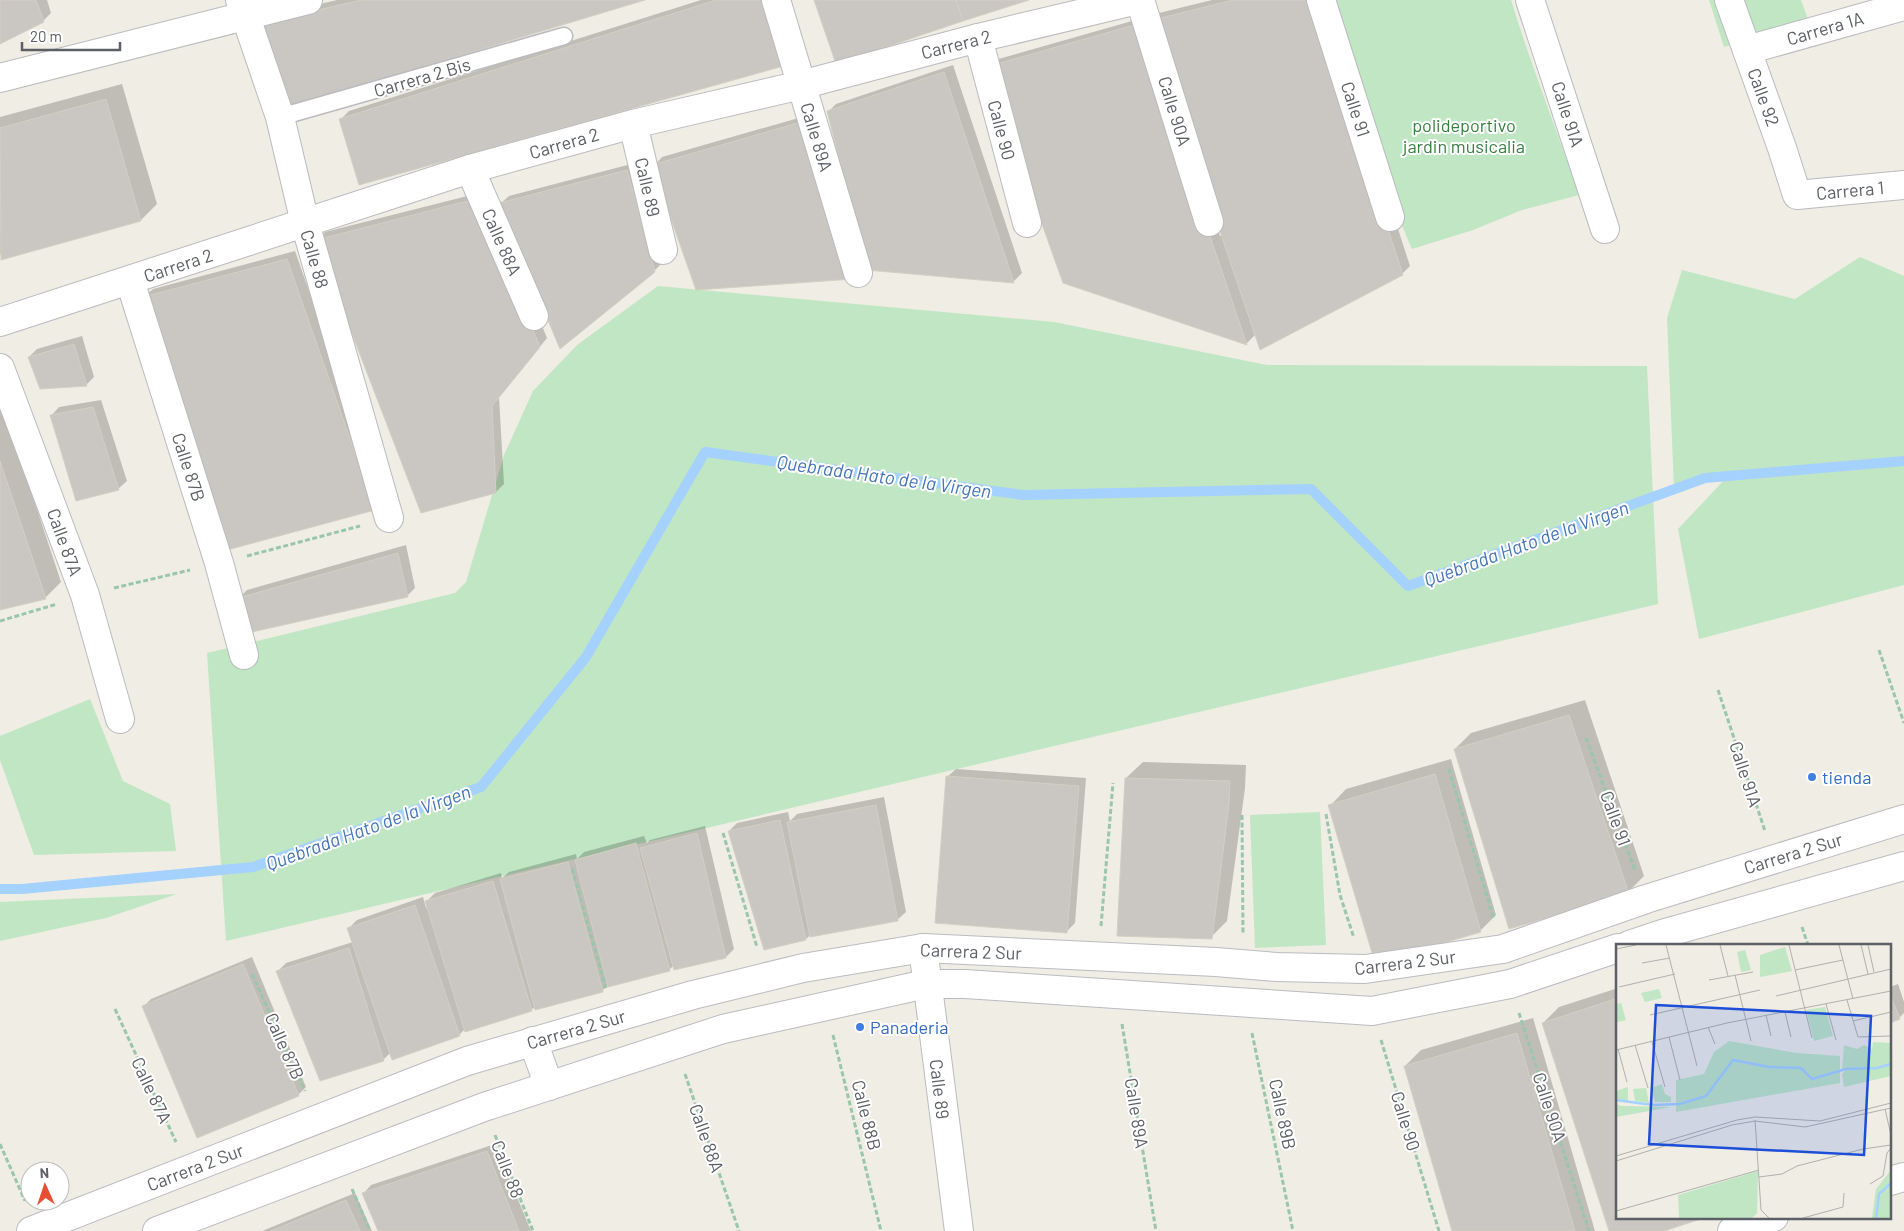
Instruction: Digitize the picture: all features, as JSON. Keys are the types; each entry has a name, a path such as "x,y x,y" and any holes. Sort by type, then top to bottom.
{"street":[{"path":"0,78 243,9 308,0"},
{"name":"Calle 89A","path":"776,0 858,273"},
{"name":"Carrera 2","path":"0,322 470,169 633,124 801,85 978,38 1139,0"},
{"name":"Calle 90A","path":"1139,0 1209,222"},
{"name":"Calle 91","path":"1321,0 1390,217"},
{"name":"Calle 91A","path":"1530,0 1605,228"},
{"name":"Calle 92","path":"1729,0 1797,195"},
{"name":"Carrera 1A","path":"1747,50 1904,6"},
{"name":"Calle 88","path":"243,9 280,117 305,223 390,518"},
{"name":"Calle 90","path":"978,38 1027,223"},
{"name":"Calle 89","path":"633,124 663,250"},
{"name":"Calle 88A","path":"470,169 534,316"},
{"name":"Carrera 1","path":"1797,195 1904,185"},
{"name":"Calle 87B","path":"130,280 219,563 244,654"},
{"name":"Calle 87A","path":"0,368 85,596 120,719"},
{"name":"Carrera 2 Sur","path":"34,1230 467,1060 692,995 802,968 923,948 1278,967 1365,969 1503,949 1646,898 1904,819"},
{"name":"Carrera 2 Sur","path":"1632,944 1904,866"},
{"path":"1592,918 1616,948"},
{"name":"Calle 89","path":"923,948 958,1231"},
{"name":"Carrera 2 Sur","path":"157,1231 484,1106 723,1029 926,984 965,984 1372,1011 1510,984 1616,949"},
{"path":"533,1042 548,1086"},
{"path":"1732,1231 1771,1218"}],"lane":[{"name":"Carrera 2 Bis","path":"280,117 564,36"}],"path":[{"path":"1879,650 1904,723"},
{"name":"Calle 91A","path":"1718,690 1774,858"},
{"name":"Calle 91","path":"1586,738 1646,898"},
{"path":"1449,769 1503,949"},
{"path":"1098,956 1113,782"},
{"path":"1326,814 1340,895 1365,969"},
{"path":"1242,815 1243,964"},
{"path":"723,833 766,976"},
{"path":"572,869 614,1018"},
{"name":"Calle 87B","path":"252,974 318,1118"},
{"name":"Calle 90A","path":"1510,984 1589,1231"},
{"name":"Calle 89A","path":"1117,994 1156,1231"},
{"name":"Calle 89B","path":"1245,1002 1293,1231"},
{"name":"Calle 88B","path":"826,1006 881,1231"},
{"name":"Calle 87A","path":"115,1010 188,1170"},
{"name":"Calle 90","path":"1372,1011 1439,1231"},
{"name":"Calle 88A","path":"675,1045 739,1231"},
{"name":"Calle 88","path":"484,1106 533,1231"},
{"path":"0,1144 34,1230"},
{"path":"339,1161 370,1231"}],"green space":[{"name":"polideportivo jardin musicalia","path":"1330,0 1511,0 1579,195 1522,210 1473,230 1412,249 1387,191"},
{"path":"1709,0 1801,0 1809,22 1724,47"},
{"path":"1860,257 1904,276 1904,585 1699,639 1678,529 1727,477 1674,489 1667,318 1682,270 1795,299"},
{"path":"658,286 1054,322 1267,365 1647,366 1658,604 226,941 207,653 455,593 466,582 504,455 533,391 577,345"},
{"path":"90,699 123,781 170,804 176,851 34,855 0,760 0,736"},
{"path":"1320,812 1326,945 1255,948 1250,815"},
{"path":"177,894 106,918 0,941 0,902"}],"building":[{"path":"0,0 36,0 44,22 0,44"},
{"path":"361,0 645,0 284,109 250,26"},
{"path":"716,0 767,0 787,65 359,185 339,119"},
{"path":"814,0 956,0 963,21 836,64"},
{"path":"956,0 1029,0 963,21"},
{"path":"1233,0 1313,0 1403,275 1260,350 1149,21"},
{"path":"1138,24 1247,345 1063,283 986,67"},
{"path":"944,72 1014,283 867,270 827,111"},
{"path":"106,99 141,221 1,260 0,128"},
{"path":"808,120 853,279 696,290 652,165"},
{"path":"627,170 655,272 560,349 499,203"},
{"path":"479,198 540,347 492,406 496,493 421,513 316,240"},
{"path":"287,259 375,510 227,550 143,297"},
{"path":"74,344 87,386 40,389 28,357"},
{"path":"93,407 119,490 76,501 50,415"},
{"path":"0,461 46,599 0,610"},
{"path":"398,553 408,597 252,632 238,598"},
{"path":"1569,715 1629,894 1509,929 1454,749"},
{"path":"1435,774 1481,932 1375,963 1328,805"},
{"path":"946,776 1079,786 1067,933 935,923"},
{"path":"1125,778 1230,781 1229,804 1212,939 1117,936"},
{"path":"876,805 898,921 810,937 787,822"},
{"path":"780,820 806,940 764,950 728,831"},
{"path":"697,833 726,958 674,970 640,848"},
{"path":"636,843 670,971 608,987 575,860"},
{"path":"568,862 603,992 535,1010 500,879"},
{"path":"493,881 532,1011 465,1032 425,901"},
{"path":"415,905 460,1036 392,1060 347,928"},
{"path":"349,948 384,1061 320,1081 276,971"},
{"path":"243,964 299,1096 197,1138 142,1006"},
{"path":"1616,999 1616,1218 1704,1218 1664,1231 1609,1231 1542,1023"},
{"path":"1892,999 1900,1019 1892,1022"},
{"path":"1517,1033 1575,1231 1452,1231 1404,1066"},
{"path":"487,1151 519,1231 378,1231 362,1193"},
{"path":"346,1200 360,1231 271,1231"}],"waterway":[{"name":"Quebrada Hato de la Virgen","path":"0,889 22,889 253,867 481,787 586,657 705,452 1023,495 1311,489 1408,586 1705,478 1904,461"}],"place":[{"name":"tienda","path":"1812,777"},
{"name":"Panaderia","path":"860,1027"}]}
